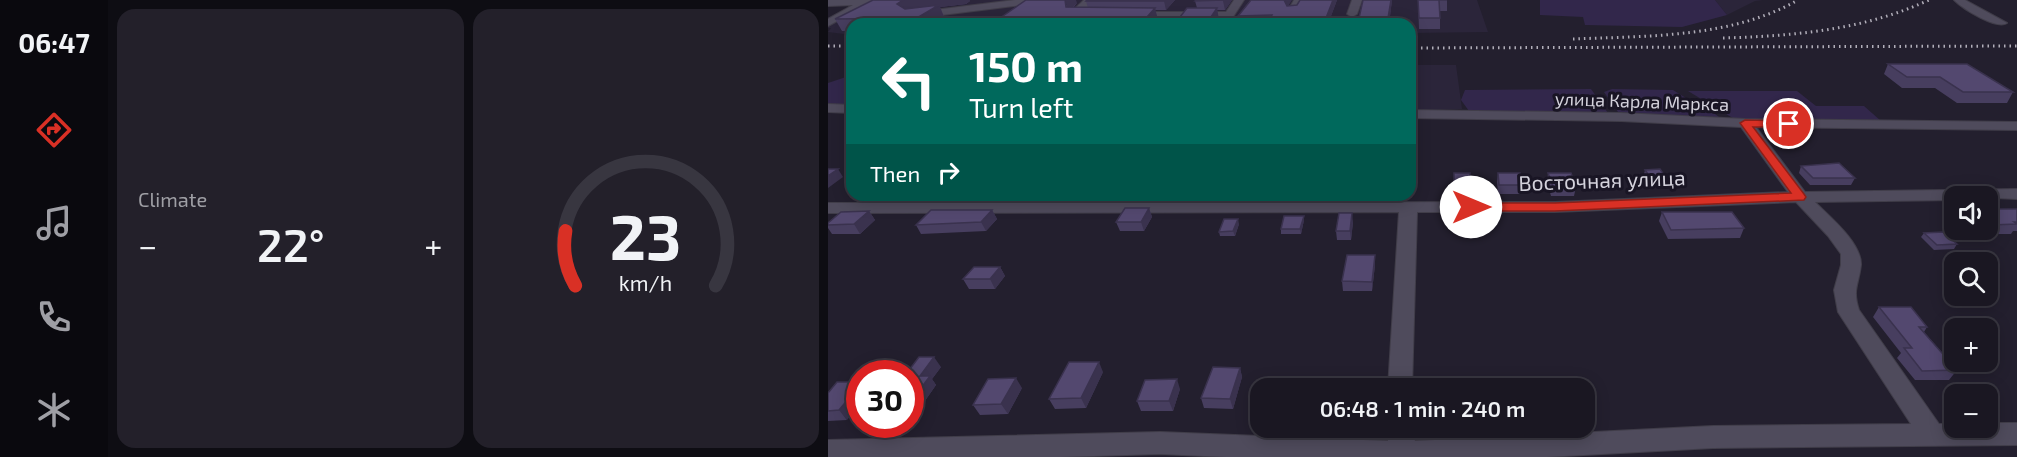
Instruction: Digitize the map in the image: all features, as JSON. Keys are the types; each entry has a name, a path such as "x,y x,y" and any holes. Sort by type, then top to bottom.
{"street":[{"path":"910,16 1038,0"},
{"path":"1090,0 1074,15 1100,16"},
{"path":"1122,15 1182,11 1229,15 1239,0"},
{"path":"1292,12 1299,0"},
{"path":"1352,14 1357,0"},
{"path":"1959,0 1970,8 2002,23"},
{"path":"828,3 869,1"},
{"path":"828,22 869,1"},
{"path":"828,108 846,109"},
{"name":"улица Карла Маркса","path":"1416,114 1621,117 1745,123 2017,126"},
{"path":"1745,123 1800,197 1835,232 1850,254 1851,265 1844,290 1849,312 1932,435"},
{"name":"Восточная улица","path":"828,207 1555,207 1800,197 2017,194"},
{"path":"900,208 909,201"},
{"path":"1400,378 1408,208"},
{"path":"828,452 1160,443 1408,455 1713,437 2017,434"},
{"path":"1400,438 1408,455"}],"shaded area":[{"path":"882,0 1477,0 1488,32 1416,33 1416,18 846,18 846,34 828,32 831,28 828,28 828,25"},
{"path":"1540,0 1715,0 1727,15 1682,27 1585,25 1583,17 1540,15"},
{"path":"1715,0 1763,0 1755,1 1727,15"},
{"path":"1416,65 1456,65 1462,109 1416,110"},
{"path":"846,77 846,106 828,105 828,83"},
{"path":"1591,89 1608,113 1469,111 1461,100 1465,90"},
{"path":"1612,89 1673,90 1694,103 1685,107 1707,108 1719,117 1624,114 1618,112 1604,92"},
{"path":"1688,91 1797,91 1816,106 1864,106 1881,121 1736,120"}],"building":[{"path":"873,0 903,0 897,4 905,9 939,5 917,18 835,19"},
{"path":"1026,0 1065,0 1066,7 1155,8 1147,17 1000,18"},
{"path":"1087,0 1165,0 1086,1"},
{"path":"1251,0 1284,0 1287,6 1297,5 1300,0 1333,0 1326,18 1238,16"},
{"path":"1363,0 1391,0 1388,18 1359,18"},
{"path":"1418,0 1439,0 1440,18 1419,18"},
{"path":"1187,8 1217,8 1211,17 1180,17"},
{"path":"1888,64 1967,64 2013,92 1963,92 1940,77 1907,77"},
{"path":"1839,163 1855,178 1813,178 1801,166"},
{"path":"828,169 838,169 828,176"},
{"path":"1660,169 1668,181 1653,181 1645,170"},
{"path":"1454,173 1470,173 1470,188 1454,187"},
{"path":"1498,173 1520,173 1522,185 1499,185"},
{"path":"1548,173 1571,173 1576,187 1553,187"},
{"path":"1125,208 1149,208 1141,222 1116,222"},
{"path":"1998,209 2017,209 2017,222 2014,222 2017,224 1998,225"},
{"path":"931,210 992,210 981,222 916,225"},
{"path":"869,211 854,224 828,225 841,212"},
{"path":"1662,212 1732,212 1744,228 1671,230"},
{"path":"1339,213 1352,213 1350,231 1336,231"},
{"path":"1284,216 1304,216 1300,229 1281,229"},
{"path":"1224,219 1238,219 1233,231 1219,232"},
{"path":"1943,232 1944,240 1952,240 1957,244 1937,245 1924,233"},
{"path":"1347,255 1375,255 1372,282 1342,281"},
{"path":"974,267 1000,267 990,279 963,279"},
{"path":"1879,307 1911,307 1927,327 1919,327 1944,355 1944,370 1922,371 1904,348 1912,348"},
{"path":"919,357 934,357 924,371 924,360 917,360"},
{"path":"1069,362 1099,362 1081,398 1049,399"},
{"path":"1213,367 1240,368 1230,399 1201,398"},
{"path":"924,376 930,376 924,384"},
{"path":"1016,378 1001,404 973,405 988,379"},
{"path":"1177,379 1169,401 1137,401 1145,380"},
{"path":"837,382 846,382 846,402 839,410 828,411 828,393"}],"railway":[{"path":"1573,39 1688,33 1717,28 1745,22 1798,0"},
{"path":"1723,38 1802,33 1854,25 1929,0"},
{"path":"828,46 846,46"},
{"path":"1416,48 2017,46"}],"route":[{"path":"1471,207 1555,207 1800,197 1745,123 1789,124"}]}
